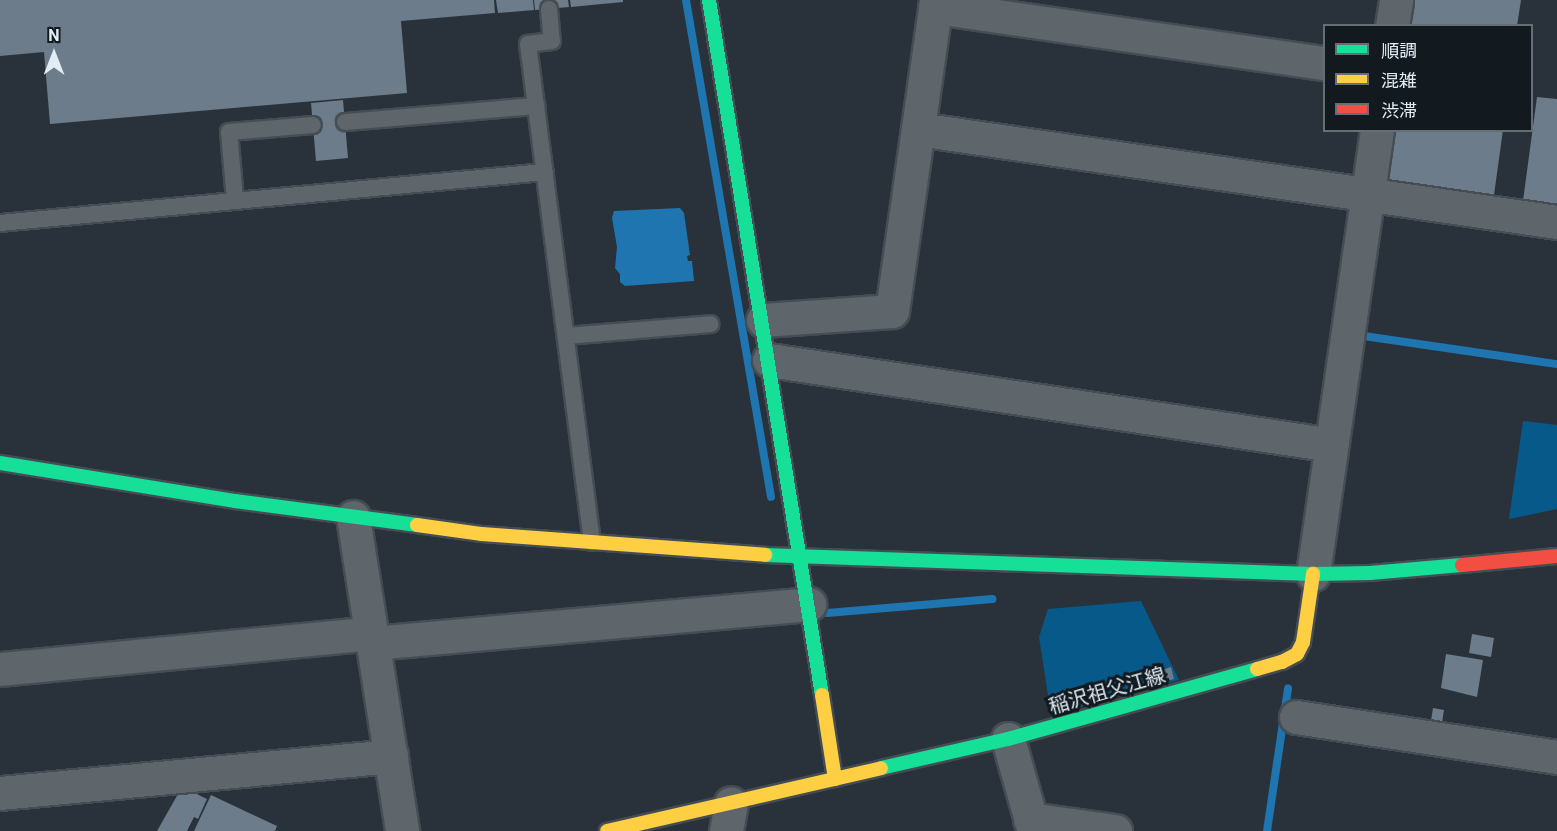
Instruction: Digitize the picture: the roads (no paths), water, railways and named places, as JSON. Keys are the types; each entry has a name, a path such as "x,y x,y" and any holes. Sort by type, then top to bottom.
{"street":[{"path":"709,0 802,558 835,779"},
{"path":"1392,24 1396,0"},
{"path":"763,320 892,311 936,4 1323,63"},
{"path":"918,129 1557,222"},
{"path":"1313,574 1377,132"},
{"path":"769,360 1332,445"},
{"path":"0,463 235,501 482,534 802,558 1313,574 1370,573 1557,556"},
{"path":"353,517 402,831"},
{"name":"稲沢祖父江線","path":"607,831 729,817 835,779 1008,739 1282,662 1297,654 1303,642 1313,574"},
{"path":"0,669 809,604"},
{"path":"1296,717 1557,757"},
{"path":"1008,739 1032,825 1115,831"},
{"path":"0,793 391,756"}],"lane":[{"path":"549,9 552,41 528,44 592,542"},
{"path":"345,122 536,106"},
{"path":"235,200 229,132 313,125"},
{"path":"0,222 545,172"},
{"path":"566,336 711,324"}],"waterway":[{"path":"686,0 771,497"},
{"path":"1357,335 1557,364"},
{"path":"827,613 992,599"},
{"path":"1267,831 1288,689"}]}
